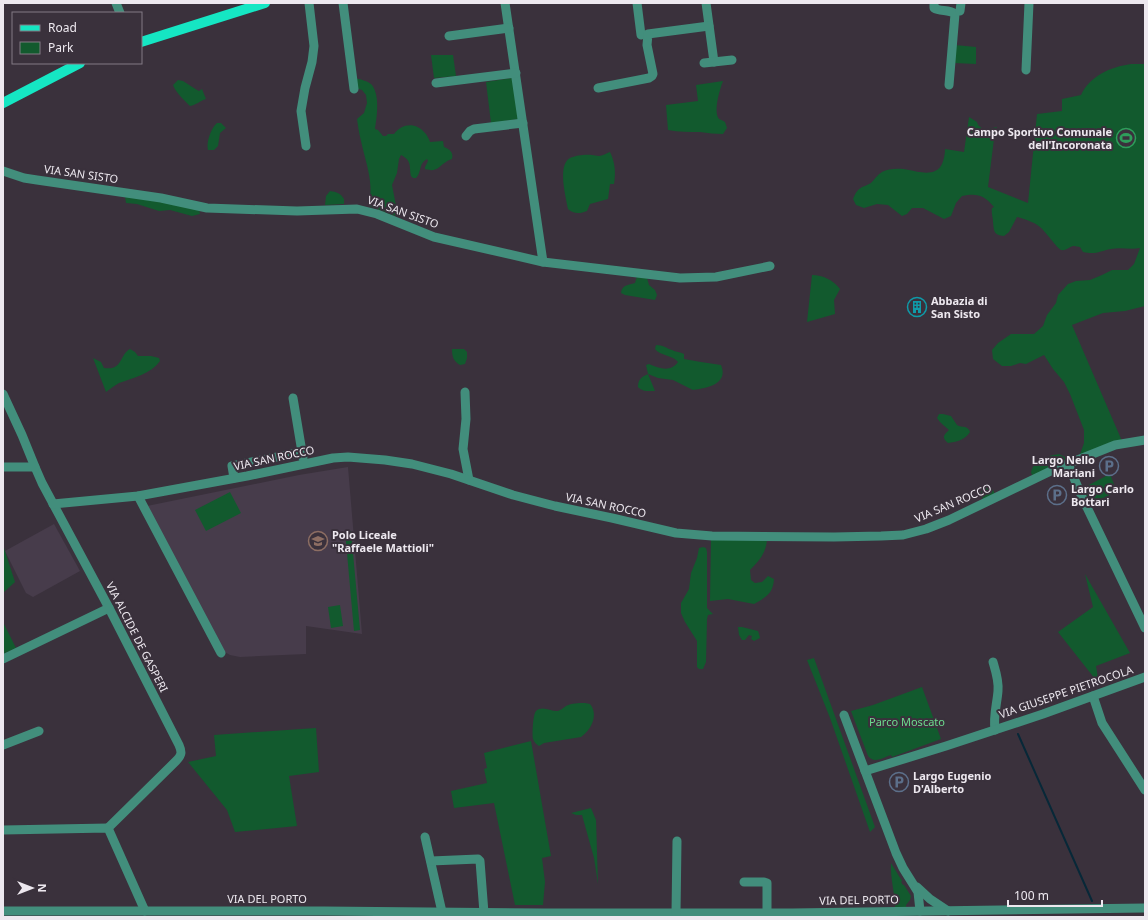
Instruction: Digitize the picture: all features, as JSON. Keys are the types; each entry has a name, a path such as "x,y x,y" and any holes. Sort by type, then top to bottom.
{"main road":[{"path":"142,42 265,3"},
{"path":"3,103 78,64"}],"street":[{"path":"306,146 301,111 314,46 308,3"},
{"path":"343,3 354,89"},
{"path":"505,3 543,262"},
{"path":"637,3 641,35"},
{"path":"706,3 714,62"},
{"path":"934,3 934,8 956,14 949,86"},
{"path":"1026,70 1029,3"},
{"path":"598,88 649,78 652,76 647,45 648,34 708,26"},
{"path":"449,36 509,28"},
{"path":"704,64 732,60"},
{"path":"436,83 516,73"},
{"path":"466,136 474,129 523,123"},
{"name":"VIA SAN SISTO","path":"3,171 24,178 161,198 207,208 296,211 357,209 377,214 434,237 543,262 680,278 716,277 770,266"},
{"path":"465,392 466,419 463,449 469,480"},
{"name":"VIA ALCIDE DE GASPERI","path":"3,394 53,504 109,608 182,752 180,757 108,828"},
{"path":"293,398 304,464"},
{"name":"VIA SAN ROCCO","path":"53,504 138,496 333,458 348,457 412,464 469,480 513,495 676,533 712,536 903,535 926,529 949,520 1056,469 1115,445 1145,440"},
{"path":"234,478 232,466 302,452"},
{"path":"1068,464 1082,497 1145,628"},
{"path":"3,467 35,467"},
{"path":"138,496 221,653"},
{"path":"3,659 109,608"},
{"name":"VIA GIUSEPPE PIETROCOLA","path":"993,662 998,689 994,718 995,730"},
{"name":"VIA GIUSEPPE PIETROCOLA","path":"865,771 995,730 1145,677"},
{"path":"1093,696 1102,723 1145,790"},
{"path":"844,715 896,852 903,868 918,892 920,911"},
{"path":"3,745 39,731"},
{"path":"3,830 108,828 145,912"},
{"path":"425,837 442,912"},
{"path":"676,913 677,841"},
{"path":"431,861 478,859 480,861 484,913"},
{"path":"744,882 767,883 767,913"},
{"path":"914,885 930,899 948,911"},
{"name":"VIA DEL PORTO","path":"3,911 324,911 442,912 531,915 637,915 676,913 902,914 920,911 1082,913 1145,908"}],"shaded area":[{"path":"348,467 362,634 306,626 306,654 240,657 230,655 223,651 147,506 299,475"},
{"path":"54,524 80,571 33,597 26,593 5,551"}],"green space":[{"path":"955,45 976,47 976,64 954,63"},
{"path":"431,55 453,55 456,76 434,78"},
{"path":"1131,64 1145,64 1145,306 1125,311 1103,313 1072,325 1122,441 1079,457 1084,443 1084,430 1064,382 1044,355 1026,364 1020,363 1011,366 1002,366 993,359 992,350 998,343 1011,334 1034,334 1043,326 1047,315 1056,303 1058,295 1068,284 1076,281 1090,280 1112,270 1128,270 1134,264 1140,248 1115,248 1091,253 1083,252 1080,247 1074,246 1061,250 1040,227 1017,217 1009,232 1004,236 998,235 996,234 994,228 992,208 994,207 983,197 976,195 962,196 956,203 951,216 944,219 923,208 912,208 907,214 902,216 888,205 877,204 864,208 856,205 853,199 859,189 871,183 882,172 892,169 906,169 927,173 932,172 936,171 942,164 945,149 964,152 969,117 977,122 978,125 984,130 997,127 995,131 988,187 1028,203 1037,114 1062,111 1062,99 1081,95 1085,88 1095,78 1108,70"},
{"path":"354,78 368,82 375,90 377,106 375,129 378,130 383,136 394,134 397,130 409,125 421,129 430,142 443,141 444,147 452,153 452,159 435,170 425,169 428,161 427,159 424,161 416,178 411,176 408,161 401,155 397,173 392,185 398,216 369,206 371,189 370,181 357,119 364,113 367,103 366,95 362,90 356,88"},
{"path":"512,78 519,119 491,123 486,82"},
{"path":"178,80 183,81 199,91 202,89 206,99 190,106 174,88 173,85"},
{"path":"723,81 718,100 717,115 719,119 725,122 727,128 723,134 668,130 666,105 698,101 696,85"},
{"path":"217,123 221,123 226,128 220,133 218,146 214,150 208,150 210,135"},
{"path":"610,152 615,168 615,176 614,184 610,184 608,199 590,204 587,211 584,212 577,213 570,211 568,209 563,182 564,167 566,162 575,156 600,156"},
{"path":"330,191 341,195 344,199 344,204 325,205 326,196"},
{"path":"125,196 199,209 200,214 192,216 170,210 159,211 137,204 126,203"},
{"path":"812,275 828,279 840,289 834,300 835,314 807,322"},
{"path":"637,276 647,278 649,285 655,290 657,295 655,300 621,293 624,287 635,283"},
{"path":"656,345 684,354 684,359 721,365 723,371 722,377 715,384 693,390 673,380 658,378 648,374 646,365 649,364 668,369 672,368 678,362 673,358 657,351 655,349"},
{"path":"130,349 138,356 151,356 159,358 160,361 147,372 119,383 106,392 93,358 101,362 104,368 115,367"},
{"path":"452,349 464,349 467,352 465,364 460,365 454,360"},
{"path":"648,374 655,391 648,391 638,387 640,379"},
{"path":"939,414 951,416 957,425 966,428 970,432 963,439 948,443 944,439 944,436 949,430 937,418"},
{"path":"1059,454 1065,457 1066,462 1033,476 1031,473 1032,468 1038,461 1046,457"},
{"path":"1110,474 1117,492 1088,504 1081,489"},
{"path":"989,487 995,494 983,499 981,492 983,489"},
{"path":"230,492 241,513 206,531 195,510"},
{"path":"345,531 351,531 360,630 354,631"},
{"path":"711,538 767,538 764,552 750,570 751,580 755,583 762,582 768,576 774,579 770,592 754,604 728,599 710,601"},
{"path":"3,545 15,582 3,593"},
{"path":"699,548 706,548 707,552 707,608 713,614 708,615 707,619 706,662 703,669 699,669 697,667 697,641 681,613 681,603 689,589 691,573"},
{"path":"1085,574 1130,653 1096,666 1099,684 1058,632 1093,607"},
{"path":"340,605 343,626 331,628 328,607"},
{"path":"3,622 16,648 3,654"},
{"path":"738,627 758,631 760,638 754,641 751,639 752,636 749,635 745,640 742,640 739,635"},
{"path":"814,658 875,827 870,832 830,718 807,660"},
{"name":"Parco Moscato","path":"922,687 941,739 892,757 891,755 878,760 873,760 870,758 851,711 873,705"},
{"path":"571,704 590,704 593,708 594,717 591,726 585,734 581,737 544,743 539,746 535,742 533,739 533,729 536,711 539,709 544,709 558,711"},
{"path":"316,728 319,772 289,776 297,826 235,832 227,810 188,762 216,756 214,735"},
{"path":"531,741 551,856 542,858 545,882 543,905 515,905 494,803 454,808 451,791 487,783 484,769 487,768 484,753"},
{"path":"591,808 596,820 598,884 594,858 582,815 571,813"},
{"path":"891,863 902,881 901,882 911,896 906,907 895,907"}],"waterway":[{"path":"1018,734 1092,901"}],"place":[{"name":"Campo Sportivo Comunale dell'Incoronata","path":"1126,138"},
{"name":"Abbazia di San Sisto","path":"917,307"},
{"name":"Largo Nello Mariani","path":"1109,466"},
{"name":"Largo Carlo Bottari","path":"1057,495"},
{"name":"Polo Liceale \"Raffaele Mattioli\"","path":"318,541"},
{"name":"Largo Eugenio D'Alberto","path":"899,782"}]}
